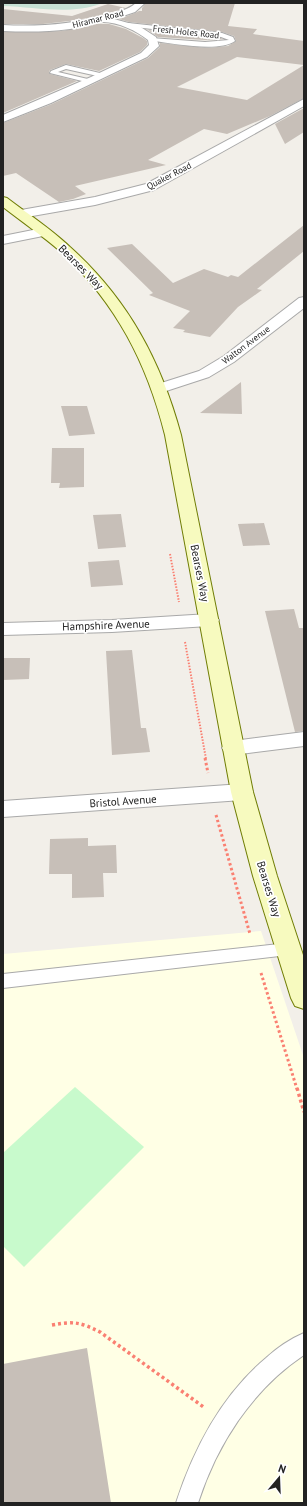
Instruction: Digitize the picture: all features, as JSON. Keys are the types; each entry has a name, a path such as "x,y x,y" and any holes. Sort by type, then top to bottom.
{"main road":[{"name":"Bearses Way","path":"3,201 65,249 86,270 114,303 142,348 160,388 172,435 242,792 264,876 304,998"}],"street":[{"name":"Hiramar Road","path":"3,28 60,28 74,26 134,9 141,3"},
{"name":"Fresh Holes Road","path":"3,119 18,114 90,81 148,52 154,46 153,39 143,32 103,19"},
{"name":"Quaker Road","path":"21,214 95,201 150,187 304,102"},
{"path":"3,240 43,232"},
{"name":"Walton Avenue","path":"160,388 204,374 229,359 304,300"},
{"name":"Hampshire Avenue","path":"3,628 112,626 209,620"},
{"path":"233,748 304,739"},
{"name":"Bristol Avenue","path":"3,809 242,792"}],"lane":[{"name":"Fresh Holes Road","path":"128,26 222,35 231,38 232,41 226,44 216,44 153,39"},
{"path":"90,81 53,72 66,67 102,75"},
{"path":"3,981 288,950"},
{"path":"187,1503 192,1486 208,1449 224,1423 251,1388 278,1361 304,1343"}],"path":[{"path":"169,549 180,607"},
{"path":"184,635 209,777"},
{"path":"52,1326 67,1322 81,1323 100,1332 124,1348 224,1423"}],"shaded area":[{"path":"3,3 100,4 77,9 52,10 3,6"},
{"path":"261,931 304,1058 304,1503 3,1503 3,954"}],"green space":[{"path":"75,1087 144,1147 24,1267 3,1246 3,1153"}],"building":[{"path":"146,3 235,3 228,26 257,29 253,34 304,41 304,65 304,98 270,116 227,134 204,129 148,160 166,165 75,186 86,194 73,199 59,202 16,173 3,176 3,123 52,104 148,58 160,47 160,43 207,48 228,46 236,41 234,36 222,32 129,22 119,19 142,11 142,8","holes":["237,57 304,65 247,100 177,87"]},
{"path":"108,4 126,8 95,17 69,21 43,24 3,24 3,9 72,16"},
{"path":"95,24 109,24 126,29 147,41 147,45 140,52 99,71 66,64 50,70 50,74 77,81 3,113 3,32 62,31"},
{"path":"148,30 222,39 205,40 158,37"},
{"path":"304,108 304,132 285,144 275,124"},
{"path":"304,225 304,251 257,289 262,290 238,307 210,337 183,332 185,330 173,328 190,311 149,295 153,293 107,248 132,244 173,283 204,269 228,277 231,275 238,277"},
{"path":"241,382 242,414 200,413"},
{"path":"61,406 87,406 95,434 69,436"},
{"path":"52,448 84,448 84,487 59,488 60,483 51,483"},
{"path":"121,514 126,547 98,549 93,515"},
{"path":"264,523 270,545 243,546 238,524"},
{"path":"119,560 123,585 91,587 88,562"},
{"path":"294,609 299,628 304,628 304,731 295,732 265,611"},
{"path":"132,650 141,728 146,728 150,752 112,755 106,651"},
{"path":"3,658 30,658 29,679 3,680"},
{"path":"88,838 88,846 116,845 117,873 103,873 104,897 72,898 72,874 49,874 50,839"},
{"path":"87,1348 111,1503 3,1503 3,1364"}]}
